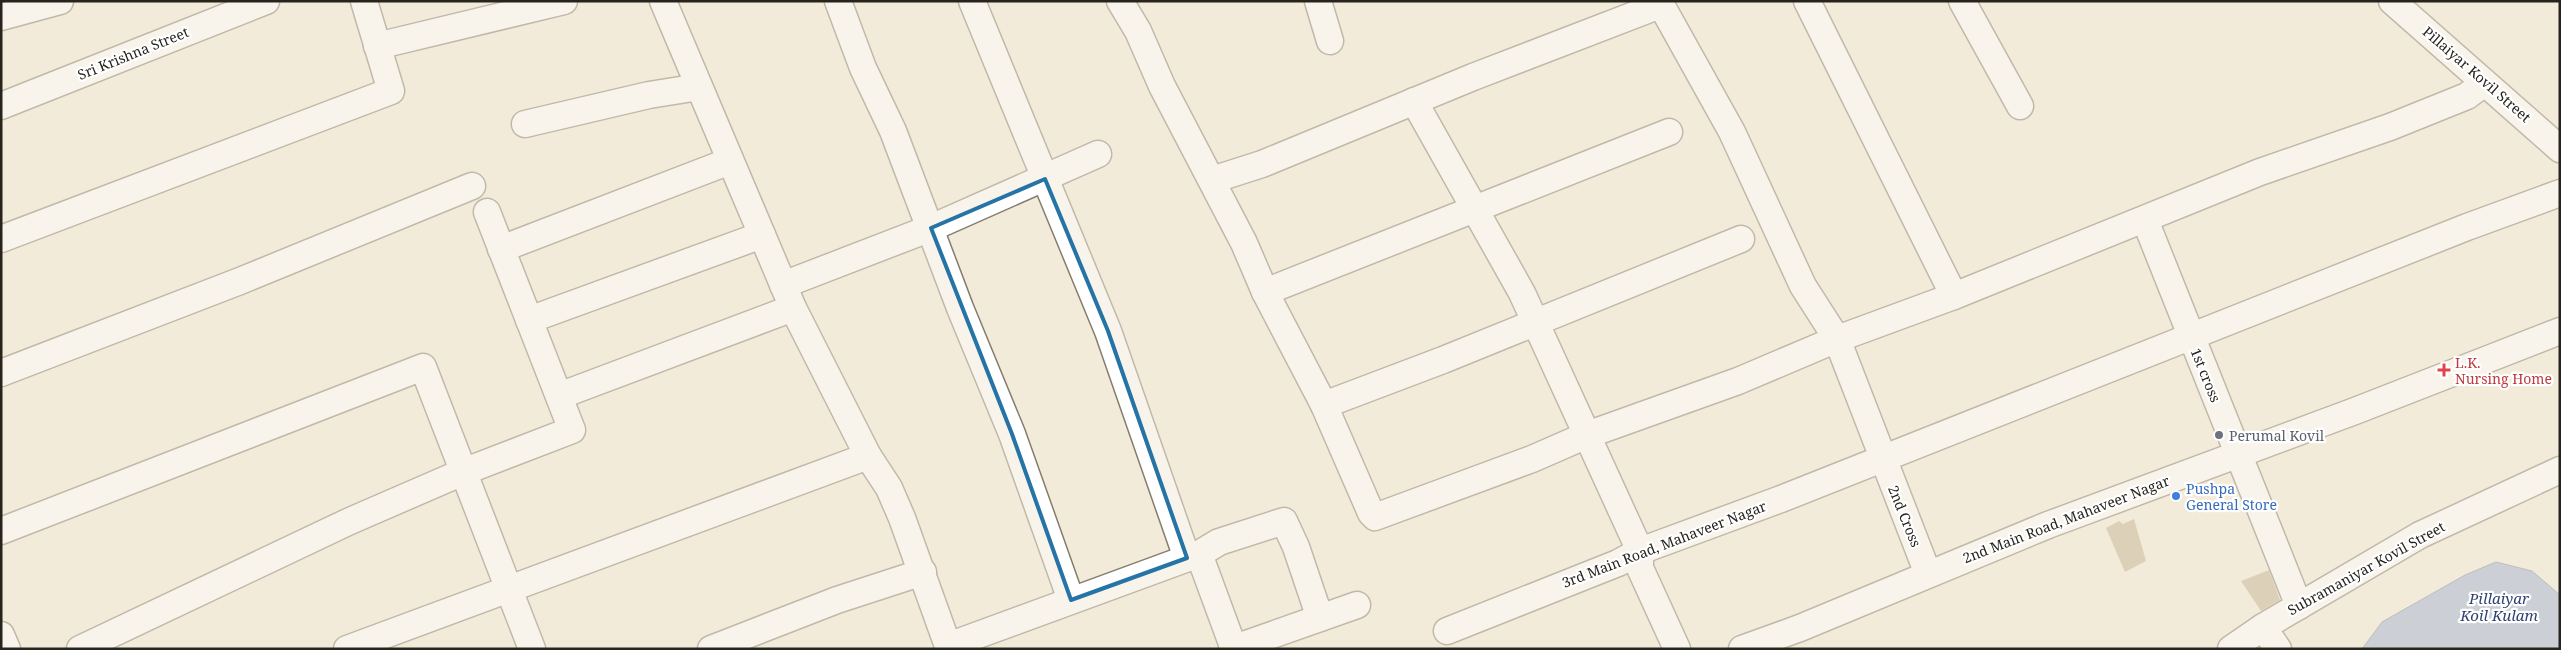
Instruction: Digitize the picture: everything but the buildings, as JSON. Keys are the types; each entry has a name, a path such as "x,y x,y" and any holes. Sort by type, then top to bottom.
{"street":[{"path":"1,17 60,1"},
{"name":"Sri Krishna Street","path":"1,106 266,1"},
{"path":"1,239 391,91 364,1"},
{"path":"377,46 564,1"},
{"path":"663,1 788,296 868,456 889,488 923,572 948,647 1193,556 1219,542 1284,521 1296,547 1320,618"},
{"path":"838,1 863,68 893,130 960,308 1012,434 1071,600"},
{"path":"972,1 1108,331 1193,556 1234,649 1357,605"},
{"path":"1120,1 1138,31 1162,86 1212,180 1244,244 1265,292 1324,405 1371,513 1375,517 1532,459 1588,435 1738,381 1837,339 1954,296 2260,172 2390,127 2467,96 2483,84"},
{"path":"1318,1 1330,41"},
{"path":"1807,1 1954,296"},
{"path":"1962,1 2020,106"},
{"name":"Pillaiyar Kovil Street","path":"2392,1 2483,84 2535,125 2560,149"},
{"path":"1212,180 1262,164 1660,3"},
{"name":"2nd Cross","path":"1660,3 1732,132 1804,286 1837,339 1928,574"},
{"path":"526,124 649,95 699,87"},
{"path":"1414,101 1476,209 1536,322 1640,551 1640,568 1677,649"},
{"path":"1265,292 1668,132"},
{"path":"559,396 788,296 931,228 1098,154"},
{"path":"501,249 730,161"},
{"path":"1,374 240,281 472,186"},
{"name":"3rd Main Road, Mahaveer Nagar","path":"1447,631 1618,563 1640,551 1882,459 2467,227 2560,193"},
{"path":"80,649 350,521 462,472 572,430 487,212"},
{"name":"1st cross","path":"2145,220 2190,337 2270,530 2299,606"},
{"path":"529,320 762,235"},
{"path":"1324,405 1442,360 1741,239"},
{"name":"2nd Main Road, Mahaveer Nagar","path":"1742,649 1800,628 2048,525 2560,331"},
{"path":"1,531 423,367 532,649"},
{"path":"347,649 510,590 677,525 868,456"},
{"name":"Subramaniyar Kovil Street","path":"2231,649 2263,627 2420,535 2560,470"},
{"path":"711,649 838,600 923,572"},
{"path":"2263,627 2278,649"},
{"path":"1,634 7,649"}],"path":[{"path":"2380,649 2393,632 2468,588 2492,580 2513,578 2560,610"}],"highlighted area":[{"path":"1045,179 1108,331 1187,558 1071,600 1012,434 931,228"}],"water":[{"name":"Pillaiyar Koil Kulam","path":"2496,562 2532,571 2560,595 2560,649 2362,649 2382,622 2465,575"}],"place":[{"name":"L.K. Nursing Home","path":"2444,370"},
{"name":"Perumal Kovil","path":"2219,435"},
{"name":"Pushpa General Store","path":"2176,496"}]}
